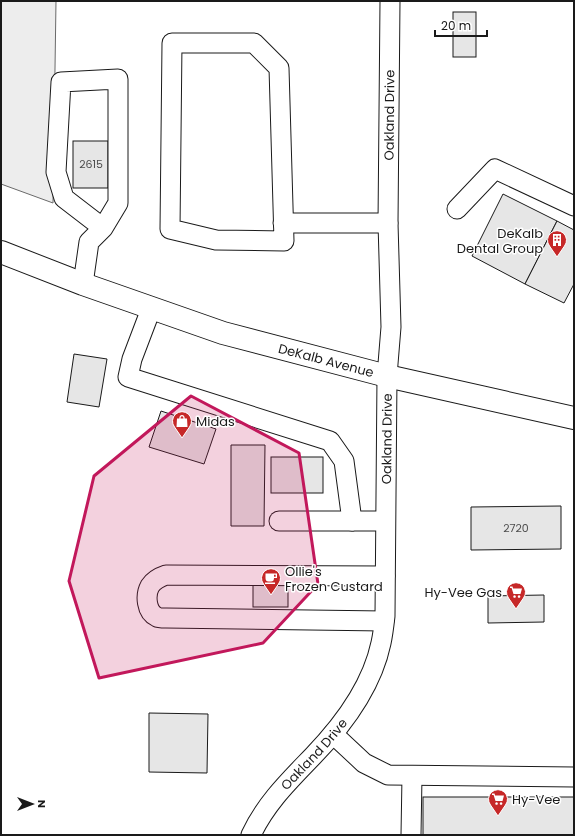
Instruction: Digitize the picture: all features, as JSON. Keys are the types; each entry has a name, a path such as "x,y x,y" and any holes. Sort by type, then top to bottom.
{"main road":[{"name":"DeKalb Avenue","path":"1,252 151,309 223,333 387,376 574,418"}],"street":[{"name":"Oakland Drive","path":"252,835 271,802 284,785 314,756 338,729 363,690 372,670 381,643 384,621 387,376 390,327 388,223 390,1"},
{"path":"172,43 254,43 279,68 283,223 284,241 216,240 170,229 172,43"},
{"path":"83,284 89,242 103,228 118,202 118,79 61,82 56,172 64,198 103,228"},
{"path":"457,209 495,169 574,206"},
{"path":"283,223 388,223"},
{"path":"151,309 132,359 128,377 330,441 344,461 352,521"},
{"path":"279,521 385,521"},
{"path":"384,621 166,618 157,617 151,612 147,604 147,595 154,582 166,575 385,576"},
{"path":"333,734 364,763 388,776 574,777"},
{"path":"411,835 412,776"}],"highlighted area":[{"path":"191,396 299,453 318,584 263,643 99,678 69,581 94,476"}],"shaded area":[{"path":"1,1 56,1 53,203 1,184"}],"building":[{"path":"453,12 476,12 476,57 453,57"},
{"path":"73,141 108,141 108,188 73,188"},
{"path":"503,194 557,221 525,284 472,256"},
{"name":"DeKalb Dental Group","path":"557,221 574,230 574,284 564,303 525,284"},
{"path":"74,354 107,359 99,407 67,402"},
{"name":"Midas","path":"161,411 216,429 204,464 149,447"},
{"path":"231,445 265,445 264,526 231,526"},
{"path":"271,457 323,457 323,493 271,493"},
{"name":"Hy-Vee Gas","path":"561,506 561,549 471,550 471,507"},
{"name":"Ollie's Frozen Custard","path":"253,582 288,582 288,607 253,607"},
{"name":"Hy-Vee Gas","path":"544,595 544,622 488,623 488,596"},
{"path":"149,713 208,714 207,773 149,772"},
{"name":"Hy-Vee","path":"423,797 574,797 574,835 423,835"}],"place":[{"name":"DeKalb Dental Group","path":"557,257"},
{"name":"Midas","path":"182,438"},
{"name":"Ollie's Frozen Custard","path":"271,595"},
{"name":"Hy-Vee Gas","path":"516,609"},
{"name":"Hy-Vee","path":"498,816"}]}
